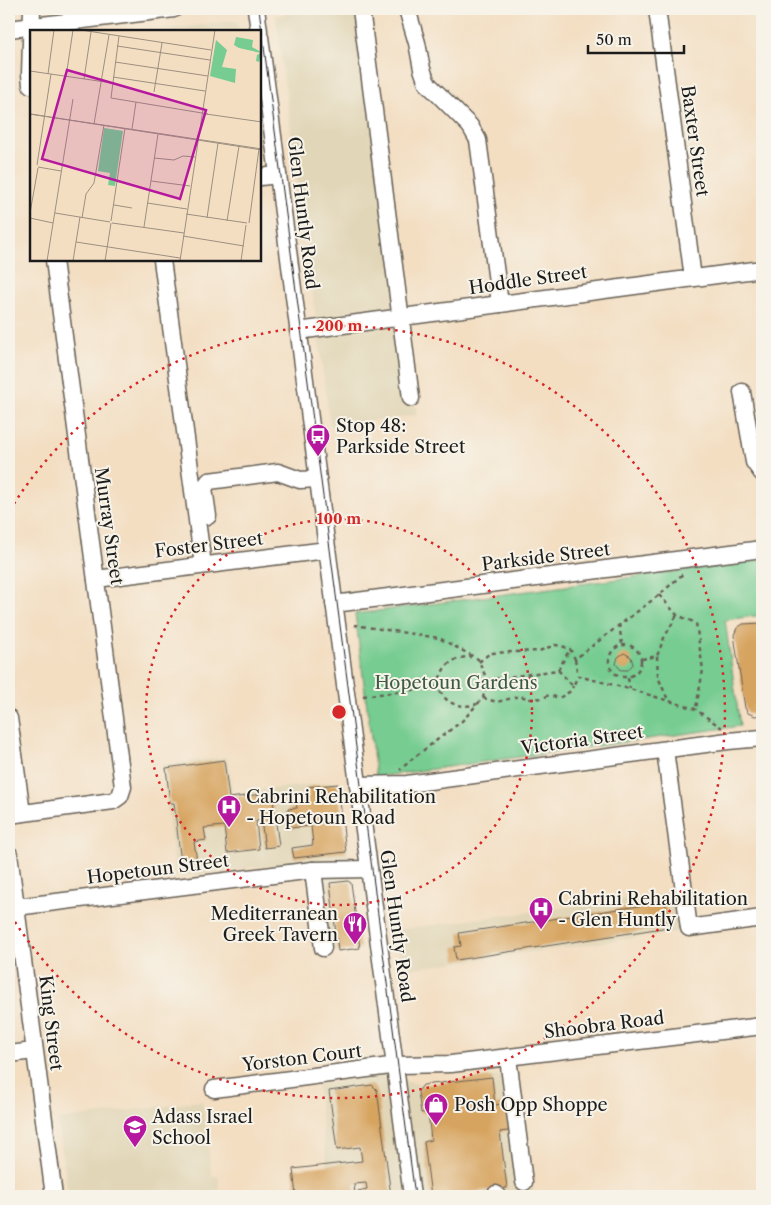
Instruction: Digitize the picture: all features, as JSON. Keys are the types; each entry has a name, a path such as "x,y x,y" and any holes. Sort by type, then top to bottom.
{"street":[{"path":"24,9 21,28 22,40 30,76"},
{"path":"21,28 32,9"},
{"path":"21,28 168,9"},
{"path":"256,9 259,30"},
{"path":"361,9 412,398"},
{"path":"407,9 427,83 470,126 478,140 500,304"},
{"path":"417,9 417,43"},
{"name":"Baxter Street","path":"657,9 693,278"},
{"name":"Glen Huntly Road","path":"261,45 412,1196"},
{"path":"261,177 278,175"},
{"name":"Murray Street","path":"15,814 113,801 122,792 123,780 54,261"},
{"path":"162,261 208,565"},
{"name":"Hoddle Street","path":"298,331 762,269"},
{"path":"742,392 752,454 754,462 762,473"},
{"path":"208,565 204,488 209,481 278,472 300,480 318,479"},
{"name":"Parkside Street","path":"334,604 762,549"},
{"name":"Foster Street","path":"96,579 327,550"},
{"path":"9,718 15,814"},
{"name":"Victoria Street","path":"358,791 402,780 762,738"},
{"path":"665,750 689,928 762,918"},
{"name":"King Street","path":"9,854 12,903 54,1196"},
{"name":"Hopetoun Street","path":"12,903 24,906 368,863"},
{"path":"313,870 323,948"},
{"name":"Shoobra Road","path":"396,1072 412,1064 451,1064 508,1058 762,1026"},
{"path":"9,1054 34,1051"},
{"path":"508,1058 524,1182"},
{"name":"Yorston Court","path":"214,1089 396,1072"}],"path":[{"path":"575,658 659,595 689,568"},
{"path":"659,595 677,615 696,623 702,670 695,709"},
{"path":"668,700 658,677 657,656 664,638 677,615"},
{"path":"619,624 622,644"},
{"path":"354,625 439,638 478,659 487,680 483,698 478,704 462,721 400,770 402,780"},
{"path":"622,644 636,647 642,659 639,672 628,678 615,675 608,664 611,651 622,644"},
{"path":"479,662 490,652 539,651 554,645 562,646 570,649 575,658 578,676 570,690 559,698 549,695 543,698 530,699 520,696 497,702 483,698"},
{"path":"558,670 570,649"},
{"path":"473,656 458,658 449,662 442,669 438,687 442,696 449,702 459,706 478,704"},
{"path":"642,659 657,656"},
{"path":"487,680 558,670"},
{"path":"558,670 573,686"},
{"path":"578,676 630,689 695,709 722,727 724,731"},
{"path":"628,678 630,689"},
{"path":"364,696 438,687"}],"shaded area":[{"path":"326,9 364,9 417,415 330,426 276,17 278,15"},
{"path":"234,21 238,24 239,30 159,30"},
{"path":"227,757 232,793 338,782 361,949 319,954 311,881 292,863 176,877 162,765"},
{"name":"Cabrini Rehabilitation - Glen Huntly","path":"680,892 686,931 401,970 396,930"},
{"path":"519,1073 534,1196 331,1196 317,1085 378,1076 423,1085"},
{"name":"Adass Israel School","path":"202,1101 212,1176 218,1176 220,1196 68,1196 58,1120"}],"green space":[{"name":"Hopetoun Gardens","path":"762,560 762,615 725,620 740,726 376,777 355,614"}],"building":[{"path":"762,623 762,715 755,716 748,713 745,708 734,635 737,628 743,624"},
{"path":"624,653 631,657 633,664 628,670 621,670 616,664 618,657"},
{"path":"224,760 229,798 272,793 279,846 265,848 261,820 256,821 259,849 227,853 224,826 204,828 206,840 194,842 197,861 181,863 174,803 170,803 166,768"},
{"path":"338,784 346,852 294,858 292,848 313,845 311,826 290,828 288,809 297,808 296,799 309,797 307,787"},
{"path":"348,881 351,883 360,948 338,951 330,883"},
{"path":"665,902 669,927 456,960 454,947 461,946 459,933"},
{"path":"492,1077 495,1105 511,1103 515,1130 500,1132 507,1188 473,1192 473,1196 431,1196 424,1142 431,1140 428,1112 421,1113 418,1092 423,1085"},
{"path":"372,1085 377,1090 391,1196 359,1196 358,1191 367,1189 366,1183 354,1184 355,1196 296,1196 293,1169 362,1161 360,1147 337,1150 329,1091"}],"tram line":[{"path":"259,9 415,1196"}],"place":[{"name":"Stop 48: Parkside Street","path":"318,457"},
{"name":"Cabrini Rehabilitation - Hopetoun Road","path":"229,828"},
{"name":"Cabrini Rehabilitation - Glen Huntly","path":"541,930"},
{"name":"Mediterranean Greek Tavern","path":"355,945"},
{"name":"Posh Opp Shoppe","path":"436,1126"},
{"name":"Adass Israel School","path":"135,1148"}]}
